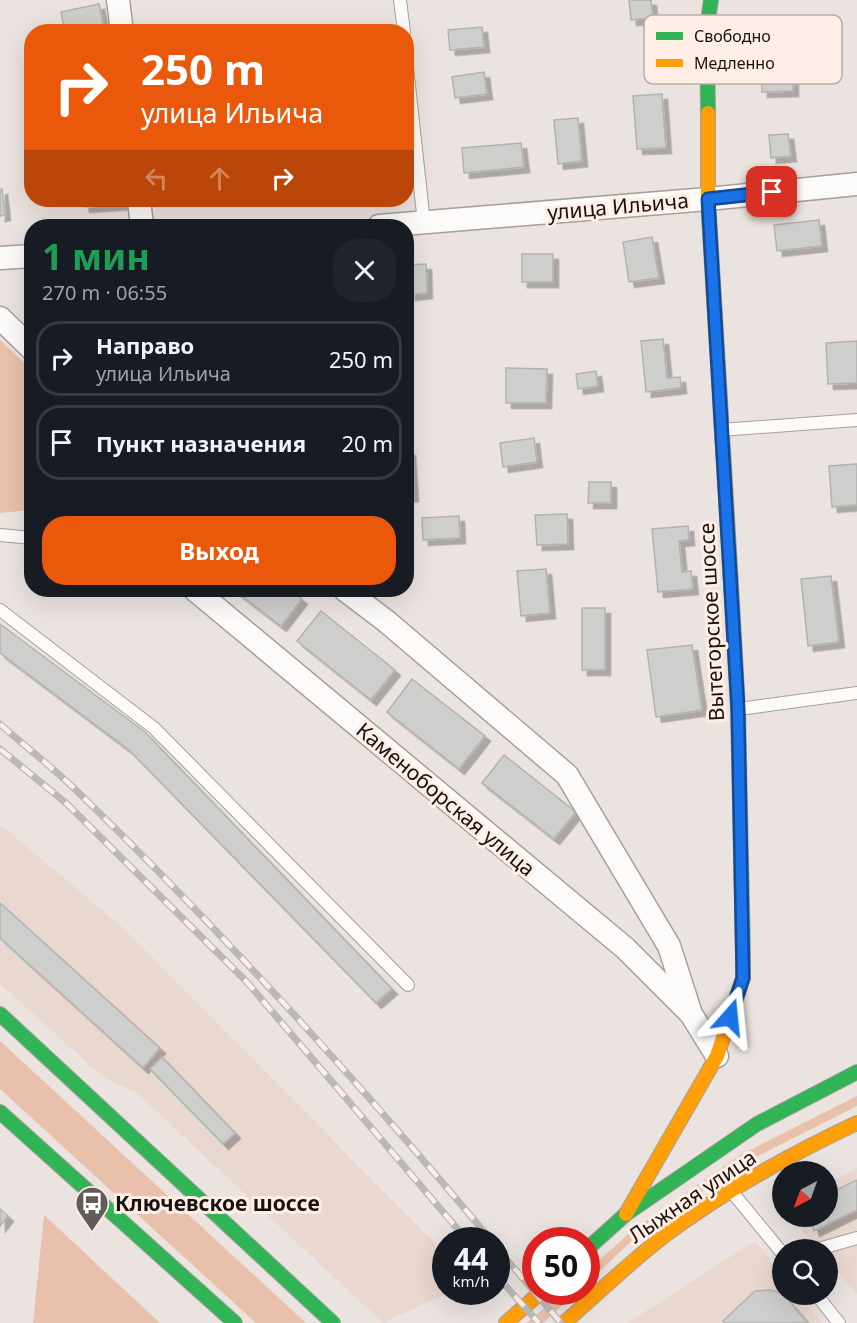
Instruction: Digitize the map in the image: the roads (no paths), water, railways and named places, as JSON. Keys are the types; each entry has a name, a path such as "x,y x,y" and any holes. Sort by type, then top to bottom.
{"main road":[{"name":"Вытегорское шоссе","path":"709,15 711,0"},
{"name":"Вытегорское шоссе","path":"626,1214 717,1056 743,978 738,709 708,199 707,84"},
{"path":"0,1014 333,1323"},
{"name":"Лыжная улица","path":"600,1237 626,1214 757,1124 857,1072"},
{"path":"0,1112 235,1323"},
{"name":"Лыжная улица","path":"564,1323 640,1255 730,1190 816,1142 857,1123"},
{"path":"506,1323 526,1305"}],"street":[{"path":"118,0 121,24"},
{"name":"улица Ильича","path":"414,224 857,184"},
{"path":"0,258 24,256"},
{"path":"0,318 24,342"},
{"name":"Каменоборская улица","path":"203,597 625,948 691,1014"},
{"path":"354,597 386,621 567,775 669,946 691,1014 717,1056"}],"lane":[{"path":"400,0 403,24"},
{"path":"414,131 424,223"},
{"path":"720,430 857,420"},
{"path":"0,535 24,537"},
{"path":"0,610 154,728 408,985"},
{"path":"738,709 857,693"},
{"path":"730,1190 772,1241"},
{"path":"838,1243 857,1238"},
{"path":"825,1305 839,1323"}],"railway":[{"path":"0,724 72,786 241,957 393,1125 480,1227"},
{"path":"0,749 66,803 246,981 456,1227"},
{"path":"510,1263 561,1323"},
{"path":"510,1291 539,1323"}],"place":[{"name":"Ключевское шоссе","path":"92,1232"}]}
